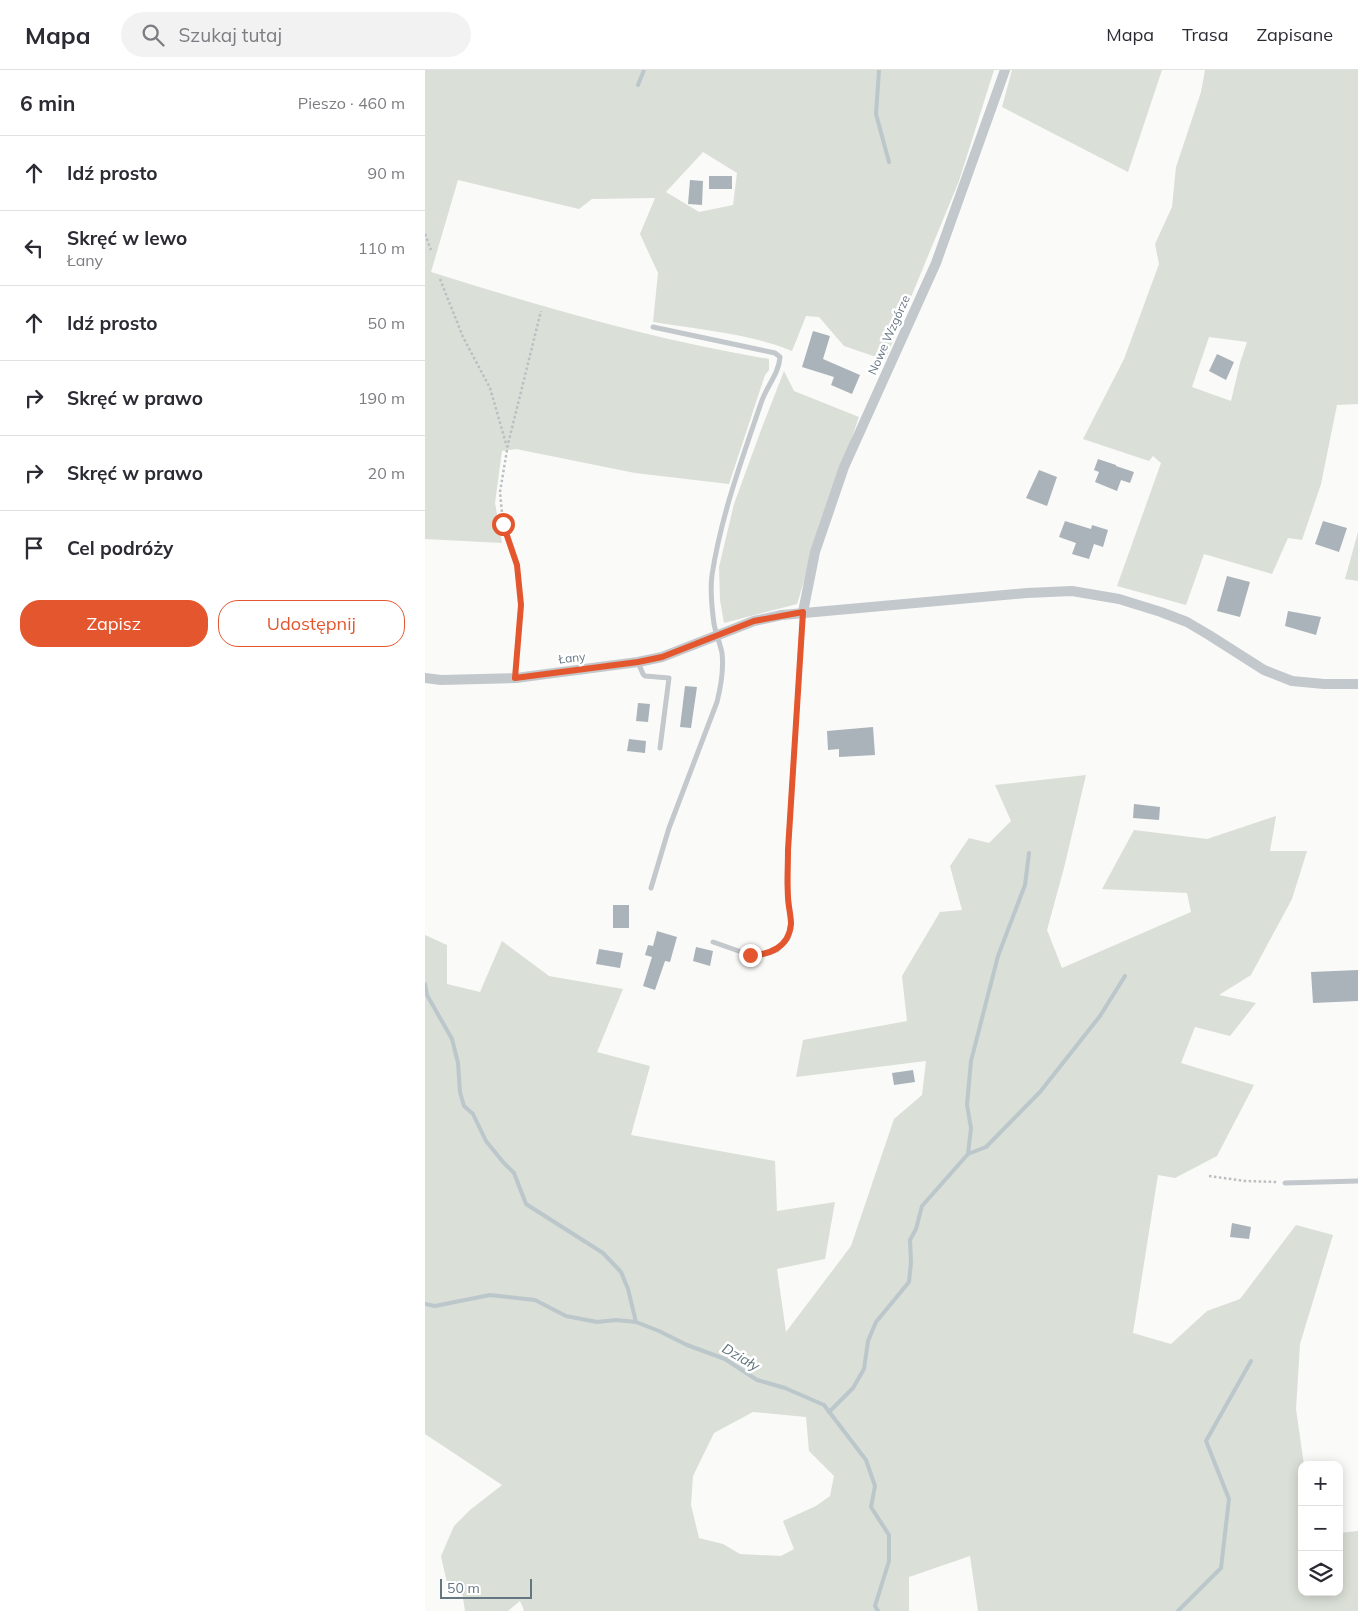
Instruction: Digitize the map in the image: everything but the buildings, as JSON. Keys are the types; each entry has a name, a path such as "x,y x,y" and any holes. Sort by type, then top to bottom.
{"street":[{"name":"Nowe Wzgórze","path":"803,612 815,552 844,467 936,263 1005,70"},
{"name":"Łany","path":"425,678 441,680 515,678 638,662 662,657 754,621 803,612 1071,591 1119,599 1187,622 1264,670 1284,678 1324,684 1358,684"}],"lane":[{"path":"651,888 669,828 717,702 722,682 722,653 714,624 711,577 723,524 762,399 780,364 780,357 775,353 653,328"},
{"path":"713,942 750,955 763,955 777,950 788,938 791,923 787,883 788,850 803,612"},
{"path":"638,662 645,676 669,678 660,748"},
{"path":"1285,1183 1358,1182"}],"path":[{"path":"425,234 431,250"},
{"path":"440,279 463,336 490,388 507,448"},
{"path":"515,678 521,605 517,565 503,524 500,492 507,448 541,311"},
{"path":"1209,1176 1245,1181 1285,1183"}],"shaded area":[{"path":"425,70 994,70 959,181 885,360 844,346 819,317 806,316 792,351 742,336 653,322 658,273 640,234 655,198 592,199 579,209 458,180 431,272 599,322 769,359 769,370 765,375 729,484 635,473 516,449 502,451 495,503 502,543 425,539","holes":["703,152 737,173 733,205 699,212 666,192"]},
{"path":"1012,70 1162,70 1128,172 1002,107"},
{"path":"1205,70 1358,70 1358,404 1337,405 1321,484 1302,540 1288,538 1272,574 1204,554 1186,605 1117,586 1161,463 1153,456 1149,461 1083,439 1124,359 1159,264 1155,244 1172,207 1176,167 1201,92","holes":["1209,337 1247,342 1231,401 1192,387"]},
{"path":"784,371 794,391 859,417 817,538 797,604 724,623 720,600 719,567 734,504"},
{"path":"1358,532 1358,581 1345,579"},
{"path":"1086,775 1047,930 1062,968 1191,912 1187,893 1102,889 1134,830 1207,839 1276,816 1270,851 1307,851 1292,899 1251,975 1219,995 1256,1003 1230,1036 1195,1027 1181,1063 1254,1085 1217,1156 1175,1178 1158,1175 1133,1333 1171,1344 1207,1311 1240,1299 1296,1225 1333,1235 1300,1344 1296,1409 1303,1461 1298,1461 1298,1596 1343,1596 1343,1533 1358,1531 1358,1611 978,1611 970,1556 909,1577 909,1611 523,1611 520,1601 508,1611 465,1611 462,1592 447,1583 441,1556 454,1526 470,1510 502,1485 425,1434 425,935 447,945 447,984 480,992 502,941 549,976 623,989 597,1052 650,1066 631,1135 775,1161 777,1211 835,1202 825,1259 777,1269 786,1332 851,1246 894,1119 922,1095 926,1061 796,1077 803,1040 907,1021 902,976 940,912 962,910 950,866 969,838 989,843 1011,821 995,785","holes":["753,1412 806,1417 809,1451 834,1476 830,1496 816,1506 783,1521 794,1549 781,1556 740,1554 723,1544 699,1538 691,1505 693,1476 714,1433"]}],"waterway":[{"path":"638,85 644,70"},
{"path":"879,70 876,114 889,162"},
{"path":"829,1412 853,1388 864,1369 868,1341 876,1322 909,1282 911,1262 910,1240 916,1229 922,1206 968,1154 971,1128 967,1105 971,1061 998,956 1025,885 1029,853"},
{"path":"968,1154 986,1147 1040,1092 1100,1016 1125,976"},
{"path":"425,984 427,995 452,1039 458,1063 460,1092 464,1106 473,1114 486,1141 514,1173 526,1204 603,1253 621,1272 628,1289 636,1322"},
{"name":"Działy","path":"425,1304 435,1306 490,1295 535,1300 566,1316 597,1322 616,1320 636,1322 687,1345 725,1359 757,1380 785,1388 824,1405 866,1460 875,1486 871,1507 889,1535 889,1561 875,1606 878,1611"},
{"path":"1178,1611 1221,1568 1229,1499 1206,1441 1251,1361"}],"route":[{"path":"503,524 517,565 521,605 515,678 617,666 662,657 754,621 803,612 788,850 787,883 791,923 788,938 777,950 763,955 750,955"}]}
